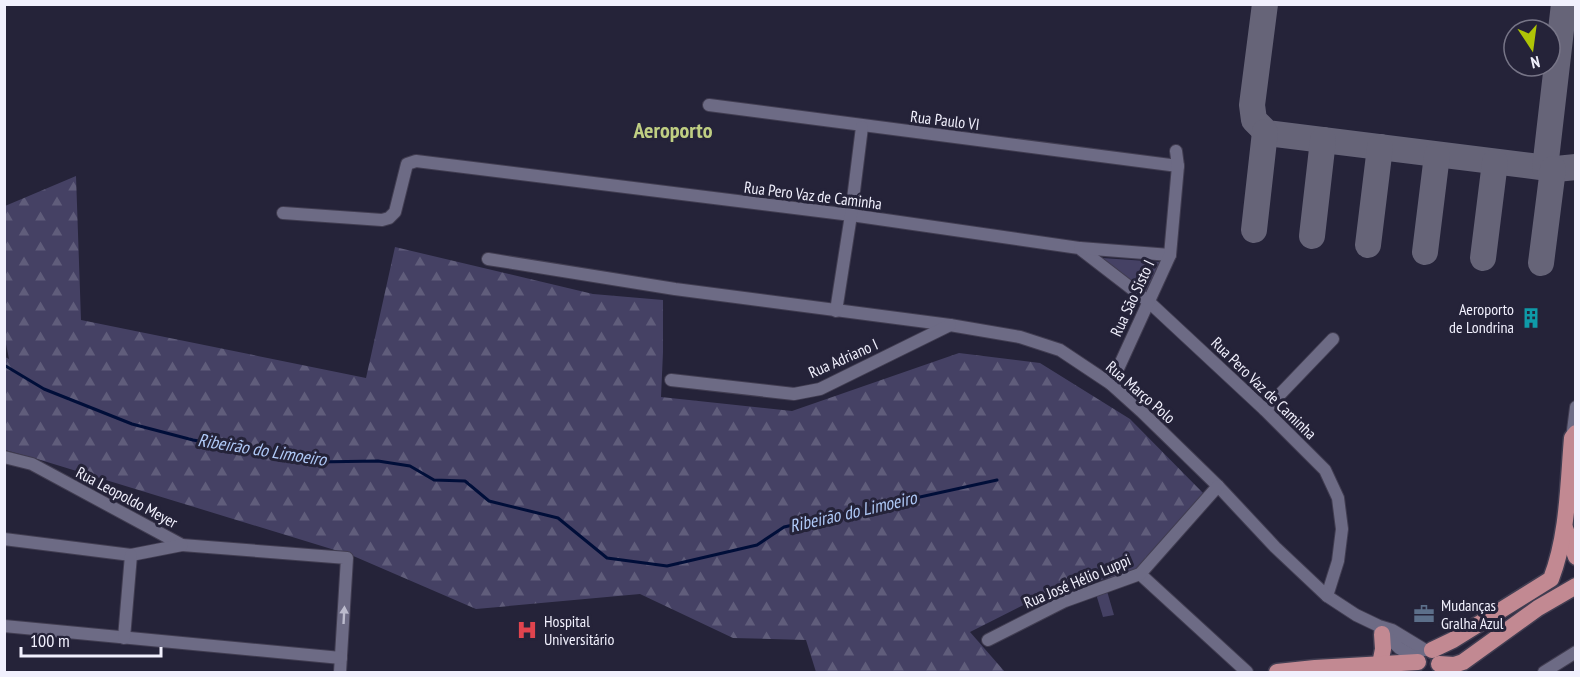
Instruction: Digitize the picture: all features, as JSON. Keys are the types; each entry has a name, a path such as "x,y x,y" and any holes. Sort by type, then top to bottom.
{"main road":[{"path":"1430,661 1453,640 1551,579 1557,564 1564,524 1574,435"},
{"path":"1564,524 1575,557"},
{"path":"1277,672 1316,668 1387,668 1430,661 1454,665 1463,662 1538,608 1575,586"},
{"path":"1528,594 1538,608"},
{"path":"1380,630 1387,668"}],"street":[{"name":"Rua Paulo VI","path":"709,105 862,127 1178,166"},
{"path":"836,311 862,127"},
{"name":"Rua São Sisto I","path":"1110,384 1170,255 1178,166 1176,151"},
{"name":"Rua Pero Vaz de Caminha","path":"283,213 382,220 389,218 395,212 407,164 416,161 851,215 1079,248 1170,255"},
{"name":"Rua Pero Vaz de Caminha","path":"1079,248 1149,302 1265,410 1325,470 1338,498 1342,529 1338,561 1327,596"},
{"name":"Rua Março Polo","path":"488,259 675,289 950,325 1020,337 1060,350 1110,384 1218,486 1275,547 1327,596 1380,630 1392,630 1430,661"},
{"name":"Rua Adriano I","path":"671,380 794,394 820,389 950,325"},
{"path":"1265,410 1333,339"},
{"path":"1574,435 1575,407"},
{"name":"Rua Leopoldo Meyer","path":"4,457 32,464 182,545 347,558 341,658"},
{"name":"Rua José Hélio Luppi","path":"988,640 1065,601 1140,574 1218,486"},
{"path":"4,539 131,555 182,545"},
{"path":"124,638 131,555"},
{"path":"1140,574 1247,672"},
{"path":"4,626 341,658 340,672"},
{"path":"1544,672 1575,652"}],"green space":[{"path":"76,176 81,320 366,378 395,247 593,294 663,300 661,397 792,411 959,353 1040,363 1130,419 1204,494 1136,571 1043,595 970,632 1005,672 816,672 806,640 733,638 640,594 476,609 351,555 5,450 5,357 9,359 4,334 5,206"},
{"path":"1102,258 1161,262 1148,298"},
{"path":"1107,591 1114,615 1103,617 1096,594"}],"waterway":[{"name":"Ribeirão do Limoeiro","path":"4,365 44,389 132,424 193,440 316,462 378,461 410,466 434,480 465,481 489,501 558,518 607,558 667,566 757,545 784,527 997,480"}],"taxiway":[{"path":"1265,4 1252,105 1254,120 1267,133 1556,169 1576,167"},
{"path":"1545,168 1564,4"},
{"path":"1254,230 1265,132"},
{"path":"1312,236 1323,140"},
{"path":"1368,245 1380,147"},
{"path":"1425,252 1437,155"},
{"path":"1483,258 1495,162"},
{"path":"1541,263 1553,169"}],"place":[{"name":"Aeroporto de Londrina","path":"1531,318"},
{"name":"Mudanças Gralha Azul","path":"1424,614"},
{"name":"Hospital Universitário","path":"527,630"}],"district":[{"name":"Aeroporto","path":"673,130"}]}
